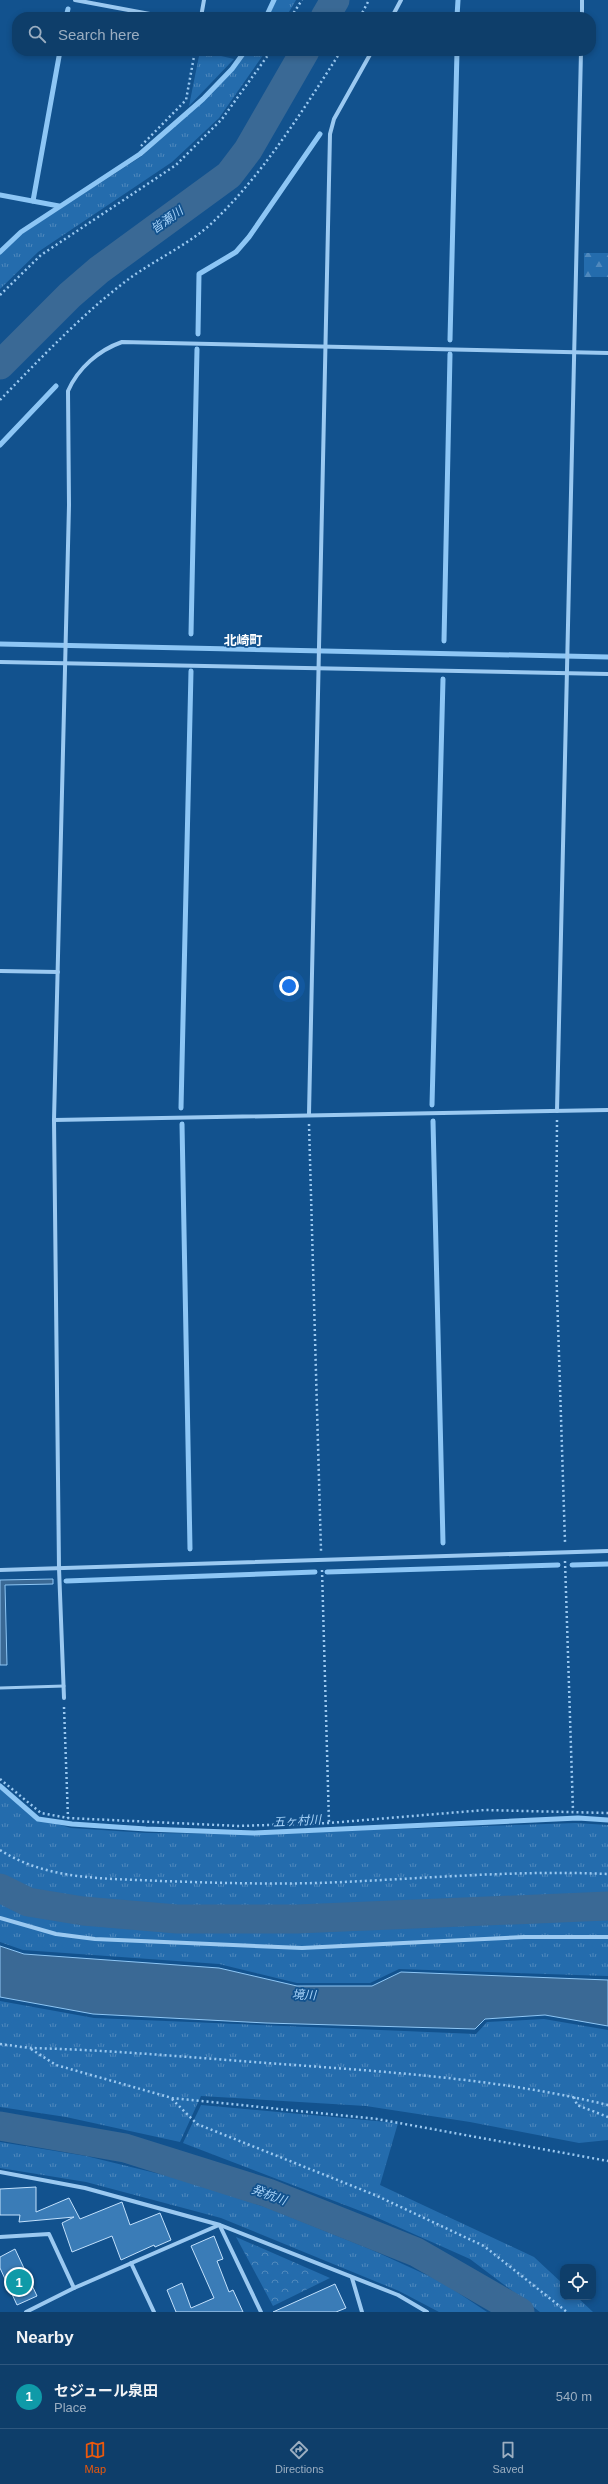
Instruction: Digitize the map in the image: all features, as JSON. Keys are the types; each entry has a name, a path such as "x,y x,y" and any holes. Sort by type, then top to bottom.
{"street":[{"path":"75,0 139,12"},
{"path":"202,12 204,0"},
{"path":"395,12 402,0"},
{"path":"582,0 582,12"},
{"path":"309,1114 324,345 330,134 334,119 369,56"},
{"path":"557,1111 581,56"},
{"path":"64,1698 59,1568 54,1120 67,656 69,505 68,391 74,377 108,347 122,342 324,345 608,353"},
{"path":"0,662 608,674"},
{"path":"0,971 58,972"},
{"path":"54,1120 309,1114 608,1110"},
{"path":"0,1570 608,1551"},
{"path":"0,1918 56,1934 95,1939 302,1948 524,1937 608,1937"},
{"path":"0,2172 85,2188 220,2225 398,2295 427,2312"},
{"path":"26,2312 35,2310 74,2288 220,2225"},
{"path":"220,2225 261,2312"},
{"path":"0,2237 49,2234 74,2288"},
{"path":"131,2264 154,2312"},
{"path":"352,2278 362,2312"}],"lane":[{"path":"0,1688 64,1686"}],"path":[{"path":"294,12 302,0"},
{"path":"363,12 369,0"},
{"path":"141,146 186,100 193,56"},
{"path":"0,295 41,255 176,166 222,119 266,56"},
{"path":"0,400 57,342 130,279 212,224 248,185 306,104 338,56"},
{"path":"557,1111 556,1262 573,1811"},
{"path":"309,1114 329,1823"},
{"path":"64,1698 68,1818"},
{"path":"0,1779 41,1813 68,1818 238,1826 329,1823 485,1810 608,1813"},
{"path":"0,1850 43,1870 74,1877 222,1884 341,1882 552,1871 608,1874"},
{"path":"0,2044 30,2048 356,2070 494,2084 574,2096 608,2105"},
{"path":"30,2048 56,2065 172,2098 377,2119 608,2161"},
{"path":"574,2096 577,2105 608,2117"},
{"path":"172,2098 197,2124 375,2195 484,2246 568,2312"}],"green space":[{"path":"276,0 296,0 289,12 271,12"},
{"path":"199,56 221,56 234,59 189,106"},
{"path":"244,56 262,56 219,118 172,162 38,252 0,289 0,254 23,233 142,156 204,100 234,70"},
{"path":"584,253 608,253 608,277 584,277"},
{"path":"0,1788 40,1819 71,1828 147,1833 252,1834 576,1823 608,1825 608,1976 399,1969 370,1983 297,1983 219,1964 23,1950 0,1942"},
{"path":"0,2001 94,2018 476,2034 487,2022 544,2019 608,2030 608,2140 579,2143 470,2122 366,2106 201,2096 180,2142 66,2117 0,2107"},
{"path":"201,2105 398,2123 380,2185 534,2257 560,2281 560,2300 580,2300 593,2312 540,2312 470,2259 371,2215 183,2143"},
{"path":"0,2142 86,2156 180,2179 268,2208 372,2250 442,2282 487,2312 439,2312 399,2291 221,2218 86,2182 0,2168"},
{"path":"236,2237 330,2278 273,2306"}],"water":[{"path":"53,1579 53,1584 5,1585 7,1665 0,1665 0,1580"},
{"name":"境川","path":"0,1946 24,1954 219,1968 297,1986 372,1986 401,1972 608,1980 608,2026 545,2015 485,2019 475,2029 266,2023 93,2014 0,1997"}],"building":[{"path":"36,2187 36,2212 69,2198 80,2219 122,2202 130,2225 160,2213 171,2240 155,2247 154,2245 121,2260 112,2236 72,2252 62,2223 74,2217 19,2222 20,2215 0,2215 0,2189"},
{"path":"214,2236 223,2259 217,2261 229,2292 233,2290 243,2312 176,2312 167,2290 182,2283 191,2308 214,2298 191,2246"},
{"path":"15,2249 37,2296 17,2305 0,2268 0,2257"},
{"path":"335,2284 346,2308 336,2312 273,2312"}],"waterway":[{"path":"268,12 274,0"},
{"name":"皆瀬川","path":"328,12 335,0"},
{"path":"457,12 458,0"},
{"path":"33,201 59,56"},
{"path":"0,252 21,232 140,154 203,99 232,69 241,56"},
{"name":"皆瀬川","path":"0,365 70,295 99,270 229,175 248,150 302,56"},
{"path":"450,340 457,56"},
{"path":"198,334 199,274 236,252 249,237 320,134"},
{"path":"0,195 59,206"},
{"path":"191,634 197,349"},
{"path":"444,641 450,354"},
{"path":"0,445 56,386"},
{"path":"0,644 608,657"},
{"path":"181,1108 191,671"},
{"path":"432,1105 443,679"},
{"path":"433,1121 443,1543"},
{"path":"182,1124 190,1549"},
{"path":"572,1565 608,1564"},
{"path":"327,1572 558,1565"},
{"path":"66,1581 315,1572"},
{"name":"五ヶ村川","path":"0,1786 38,1819 72,1824 146,1829 254,1833 578,1818 608,1820"},
{"path":"0,1888 28,1902 83,1911 177,1919 297,1919 608,1906"},
{"name":"発杭川","path":"0,2126 125,2148 268,2193 416,2252 520,2312"}],"place":[{"name":"セジュール泉田","path":"19,2282"}],"district":[{"name":"北崎町","path":"243,640"}]}
